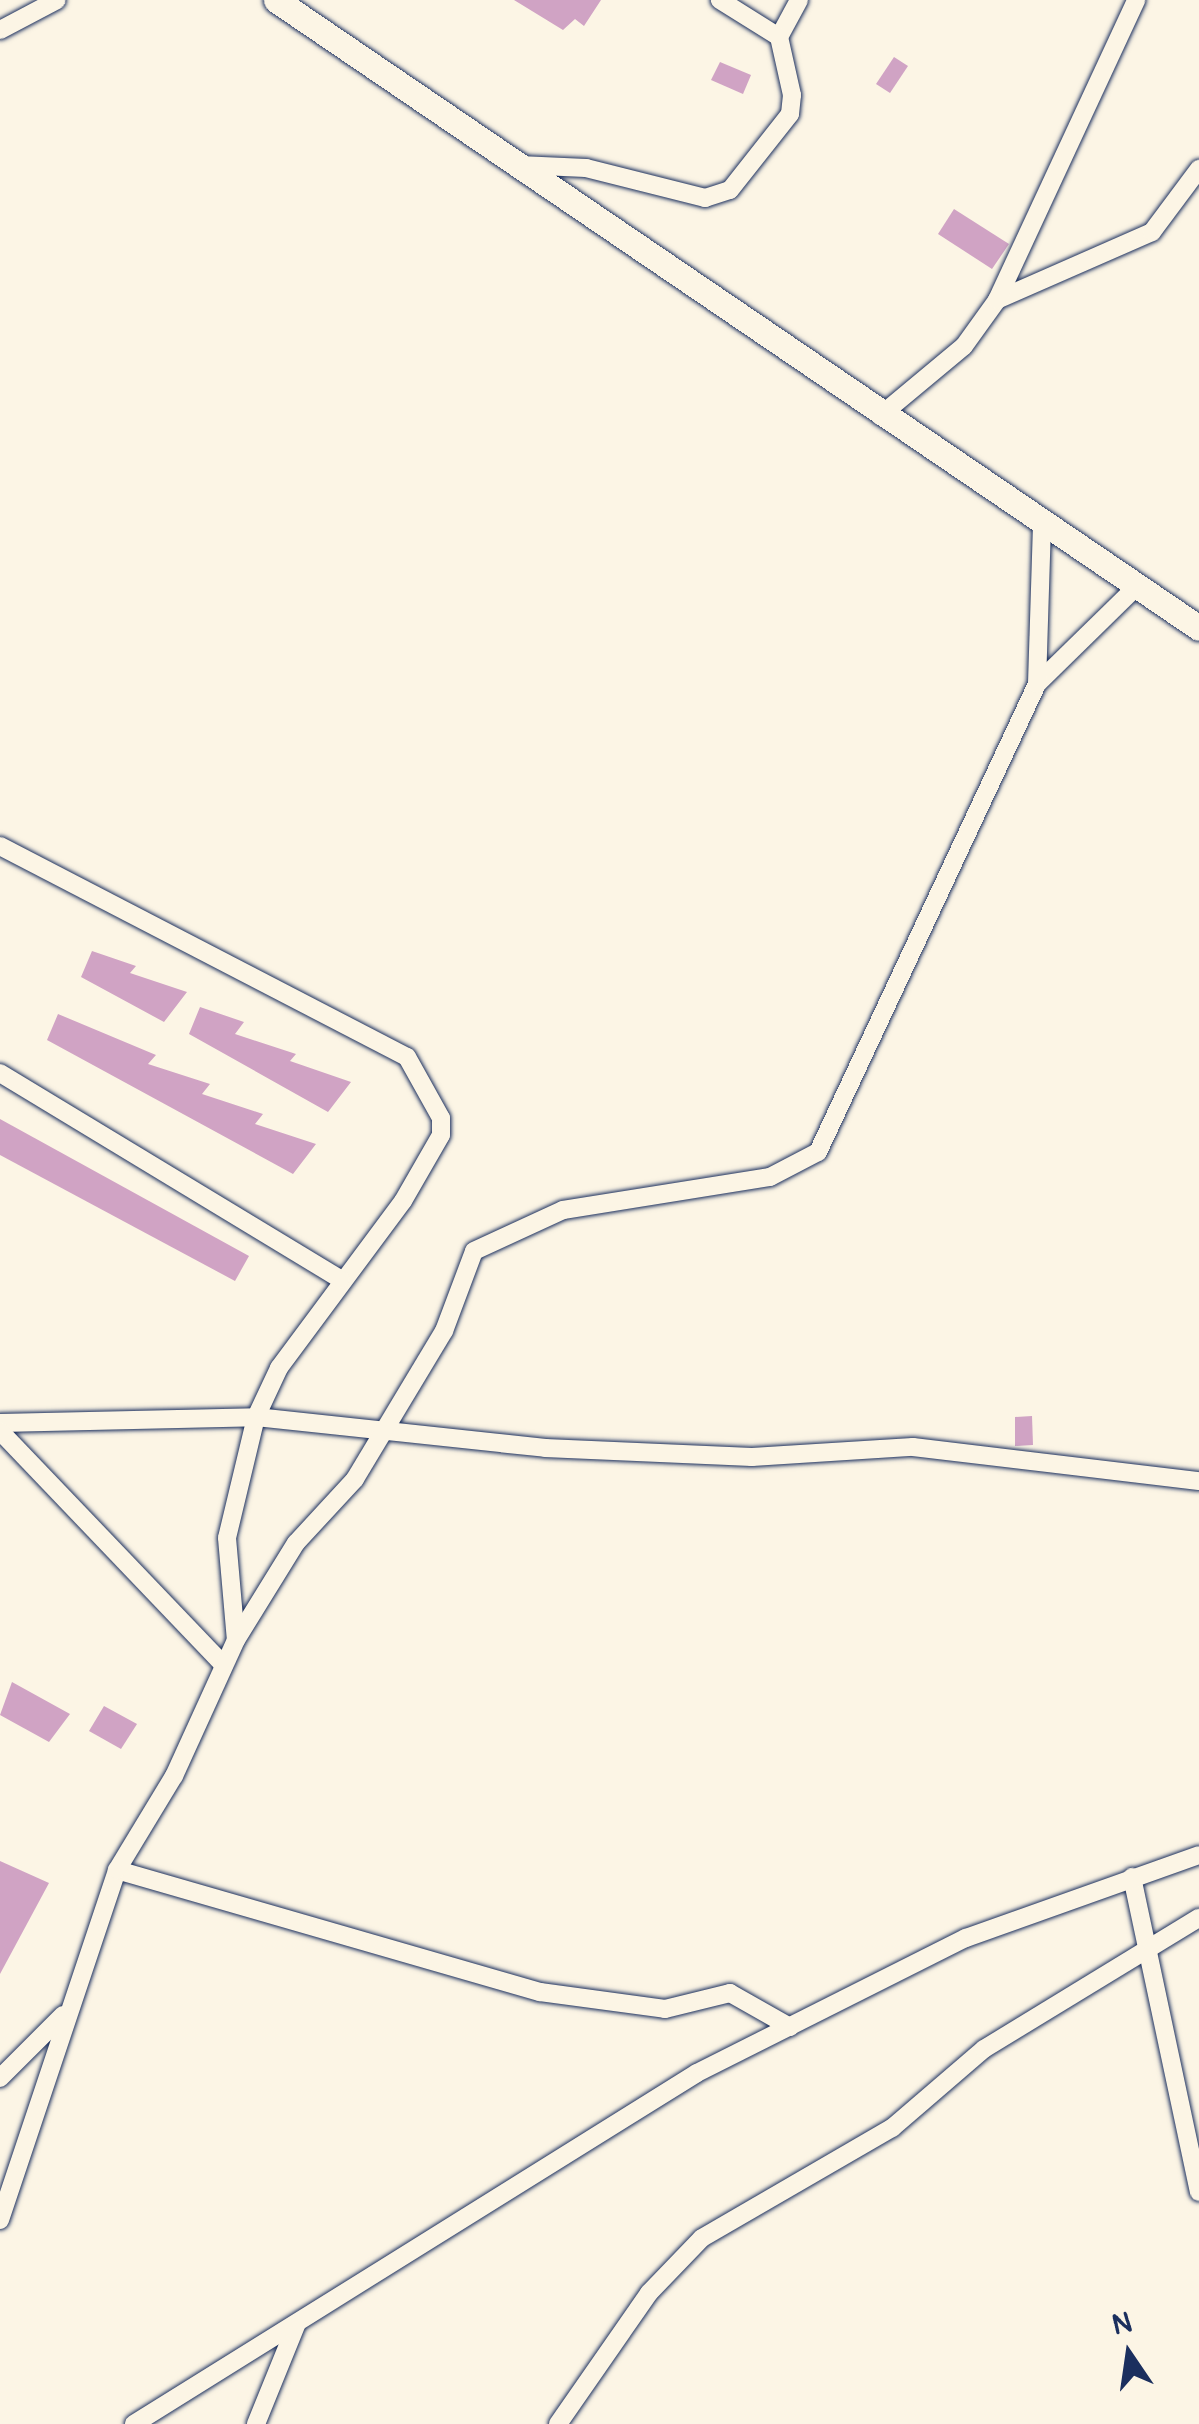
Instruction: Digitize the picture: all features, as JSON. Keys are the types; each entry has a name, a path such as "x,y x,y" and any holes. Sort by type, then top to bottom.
{"main road":[{"path":"278,1 1042,528 1198,626"}],"street":[{"path":"0,30 57,0"},
{"path":"720,0 779,37"},
{"path":"518,165 586,168 718,196 790,114 779,37 799,0"},
{"path":"880,416 964,346 997,300 1136,0"},
{"path":"997,300 1152,232 1199,169"},
{"path":"1037,684 1042,528"},
{"path":"0,2220 63,2015 117,1870 174,1776 222,1663 379,1432 451,1318 466,1263 496,1236 634,1193 794,1172 818,1152 1037,684 1135,588"},
{"path":"0,846 408,1057 423,1075 441,1135 340,1279 256,1418 228,1538 236,1640"},
{"path":"0,1073 196,1183 340,1279"},
{"path":"0,1423 256,1418 379,1432 752,1457 913,1447 1199,1481"},
{"path":"0,1431 222,1663"},
{"path":"134,2424 698,2073 966,1938 1199,1855"},
{"path":"117,1870 540,1992 666,2009 730,1993 790,2026"},
{"path":"1132,1876 1199,2192"},
{"path":"558,2424 639,2306 702,2238 892,2128 984,2049 1199,1918"},
{"path":"0,2078 63,2015"},
{"path":"256,2424 297,2323"}],"building":[{"path":"514,0 601,0 584,26 575,19 563,30"},
{"path":"894,57 908,66 890,93 876,84"},
{"path":"720,62 751,75 743,94 711,80"},
{"path":"954,209 1009,244 992,269 938,234"},
{"path":"92,951 136,966 130,973 187,992 164,1022 81,977"},
{"path":"200,1007 244,1022 235,1034 296,1054 290,1061 351,1082 328,1112 189,1034"},
{"path":"58,1014 156,1055 148,1064 210,1084 202,1094 263,1114 255,1124 316,1144 293,1174 47,1040"},
{"path":"0,1119 249,1256 235,1281 0,1155"},
{"path":"1032,1416 1033,1445 1015,1446 1015,1417"},
{"path":"12,1682 70,1714 49,1742 0,1715"},
{"path":"104,1706 137,1724 121,1749 89,1731"},
{"path":"0,1861 49,1883 0,1974"}]}
